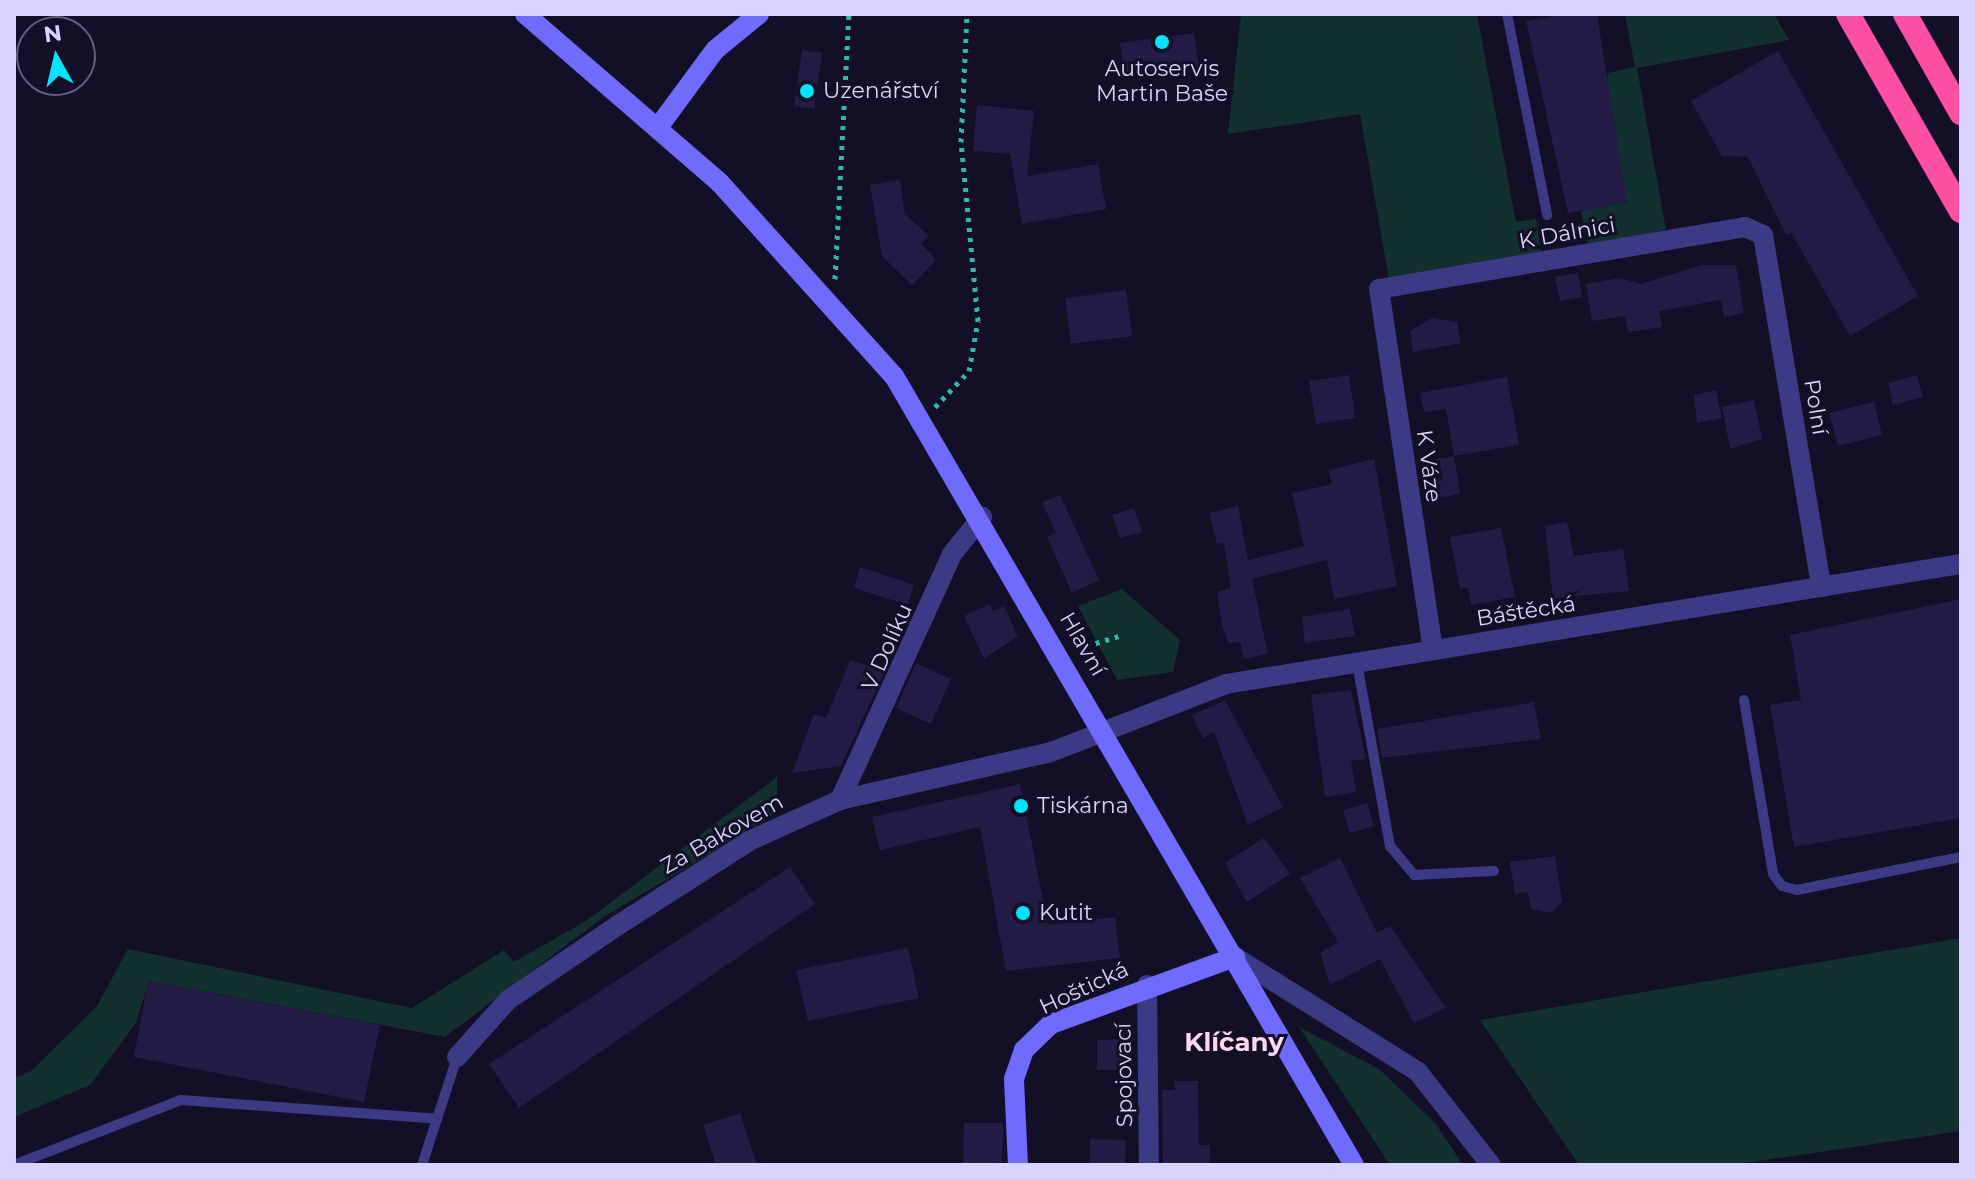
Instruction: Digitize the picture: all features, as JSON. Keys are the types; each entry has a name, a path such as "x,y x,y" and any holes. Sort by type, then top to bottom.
{"highway":[{"path":"1848,14 1961,211"},
{"path":"1905,14 1961,113"}],"main road":[{"name":"Hlavní","path":"525,14 659,126 720,183 833,304 922,419 982,517 1354,1165"},
{"path":"659,126 715,50 759,14"},
{"name":"Hoštická","path":"1018,1165 1014,1079 1024,1050 1051,1024 1147,985 1235,957"}],"street":[{"name":"K Dálnici","path":"1379,289 1745,227 1763,235"},
{"name":"Polní","path":"1763,235 1821,587"},
{"name":"K Váze","path":"1379,289 1433,650"},
{"name":"V Dolíku","path":"840,800 952,554 982,517"},
{"name":"Báštěcká","path":"1104,730 1226,684 1961,564"},
{"name":"Za Bakovem","path":"457,1057 508,1000 751,840 840,800 1051,752 1104,730"},
{"path":"1235,957 1418,1072 1491,1165"},
{"name":"Spojovací","path":"1147,985 1149,1165"}],"lane":[{"path":"1507,14 1547,215"},
{"path":"1357,663 1390,846 1414,875 1494,871"},
{"path":"1744,700 1773,874 1782,886 1797,890 1961,857"},
{"path":"422,1165 457,1057"},
{"path":"14,1165 181,1100 437,1119"}],"path":[{"path":"833,304 849,14"},
{"path":"922,419 969,371 978,321 961,142 967,14"},
{"path":"1086,646 1118,636"}],"green space":[{"path":"1241,14 1477,14 1516,222 1536,219 1541,252 1389,279 1360,114 1228,134"},
{"path":"1625,14 1774,14 1789,40 1637,68 1666,230 1588,244 1581,211 1627,202 1606,91 1608,73 1635,67"},
{"path":"1122,589 1180,640 1173,672 1117,680 1078,606"},
{"path":"777,777 777,814 605,916 445,1037 149,981 136,1023 90,1085 14,1117 14,1078 31,1071 97,1006 128,949 412,1008 504,950 514,962 586,921"},
{"path":"1961,938 1961,1131 1732,1165 1579,1165 1480,1020"},
{"path":"1299,1027 1379,1069 1435,1123 1463,1165 1390,1165"}],"building":[{"path":"1566,14 1597,14 1627,202 1568,213 1526,21"},
{"path":"1194,33 1199,66 1125,76 1120,43"},
{"path":"802,50 822,53 814,109 794,106"},
{"path":"1778,51 1918,296 1850,336 1791,232 1786,235 1748,157 1722,156 1691,101"},
{"path":"977,105 1034,111 1027,176 1098,164 1106,209 1022,224 1010,154 973,151"},
{"path":"900,180 905,214 929,236 921,243 936,260 912,285 882,256 870,185"},
{"path":"1701,265 1736,265 1744,313 1724,317 1721,300 1659,311 1662,327 1628,332 1625,316 1592,321 1586,284 1620,278 1641,284"},
{"path":"1578,273 1582,297 1560,301 1555,277"},
{"path":"1126,290 1132,336 1071,344 1065,298"},
{"path":"1432,318 1457,322 1461,343 1413,352 1410,331"},
{"path":"1349,375 1355,418 1316,424 1309,381"},
{"path":"1917,375 1923,397 1893,405 1888,383"},
{"path":"1507,377 1519,445 1454,456 1446,409 1424,412 1420,393"},
{"path":"1716,390 1722,418 1697,423 1694,395"},
{"path":"1754,400 1762,439 1730,449 1722,407"},
{"path":"1874,402 1882,435 1838,446 1829,413"},
{"path":"1454,456 1460,494 1438,498 1431,460"},
{"path":"1374,459 1397,586 1334,599 1327,560 1252,579 1268,654 1244,659 1240,642 1229,643 1222,626 1217,592 1231,588 1224,543 1217,544 1209,513 1238,506 1248,560 1304,546 1292,493 1332,484 1328,470"},
{"path":"1060,495 1099,580 1072,593 1047,537 1056,533 1042,502"},
{"path":"1134,508 1142,532 1120,538 1112,515"},
{"path":"1567,522 1574,556 1623,549 1629,591 1553,598 1545,526"},
{"path":"1501,528 1515,597 1471,605 1468,588 1460,589 1450,537"},
{"path":"860,567 914,585 908,605 854,588"},
{"path":"1961,599 1961,818 1794,847 1770,705 1801,700 1790,635"},
{"path":"990,604 993,611 1004,606 1018,636 984,659 964,616"},
{"path":"1350,609 1355,636 1305,643 1302,617"},
{"path":"850,661 886,669 841,766 792,773 814,714 826,718"},
{"path":"916,663 951,679 931,724 896,708"},
{"path":"1351,690 1366,759 1351,761 1356,792 1325,797 1311,695"},
{"path":"1225,700 1283,807 1248,825 1214,732 1203,738 1192,715"},
{"path":"1534,702 1541,739 1382,758 1377,729"},
{"path":"1020,784 1048,925 1115,917 1120,958 1006,971 980,827 880,850 872,817"},
{"path":"1367,803 1374,826 1350,833 1343,810"},
{"path":"1264,838 1290,874 1247,902 1225,863"},
{"path":"1555,856 1562,901 1552,913 1531,909 1528,892 1515,894 1510,862"},
{"path":"1340,858 1377,933 1390,926 1446,1008 1414,1023 1380,959 1330,985 1320,953 1338,942 1300,878"},
{"path":"790,867 815,904 519,1108 489,1064"},
{"path":"908,948 919,998 808,1021 796,970"},
{"path":"148,981 380,1025 364,1102 134,1057"},
{"path":"1127,1039 1128,1070 1097,1070 1097,1040"},
{"path":"1175,1081 1198,1081 1199,1145 1210,1145 1210,1165 1163,1165 1162,1090 1175,1090"},
{"path":"740,1113 757,1165 716,1165 703,1125"},
{"path":"964,1123 1003,1123 1002,1165 963,1165"},
{"path":"1090,1139 1126,1140 1125,1165 1090,1165"}],"place":[{"name":"Autoservis Martin Baše","path":"1162,42"},
{"name":"Uzenářství","path":"807,91"},
{"name":"Tiskárna","path":"1021,806"},
{"name":"Kutit","path":"1023,913"}],"district":[{"name":"Klíčany","path":"1234,1043"}]}
